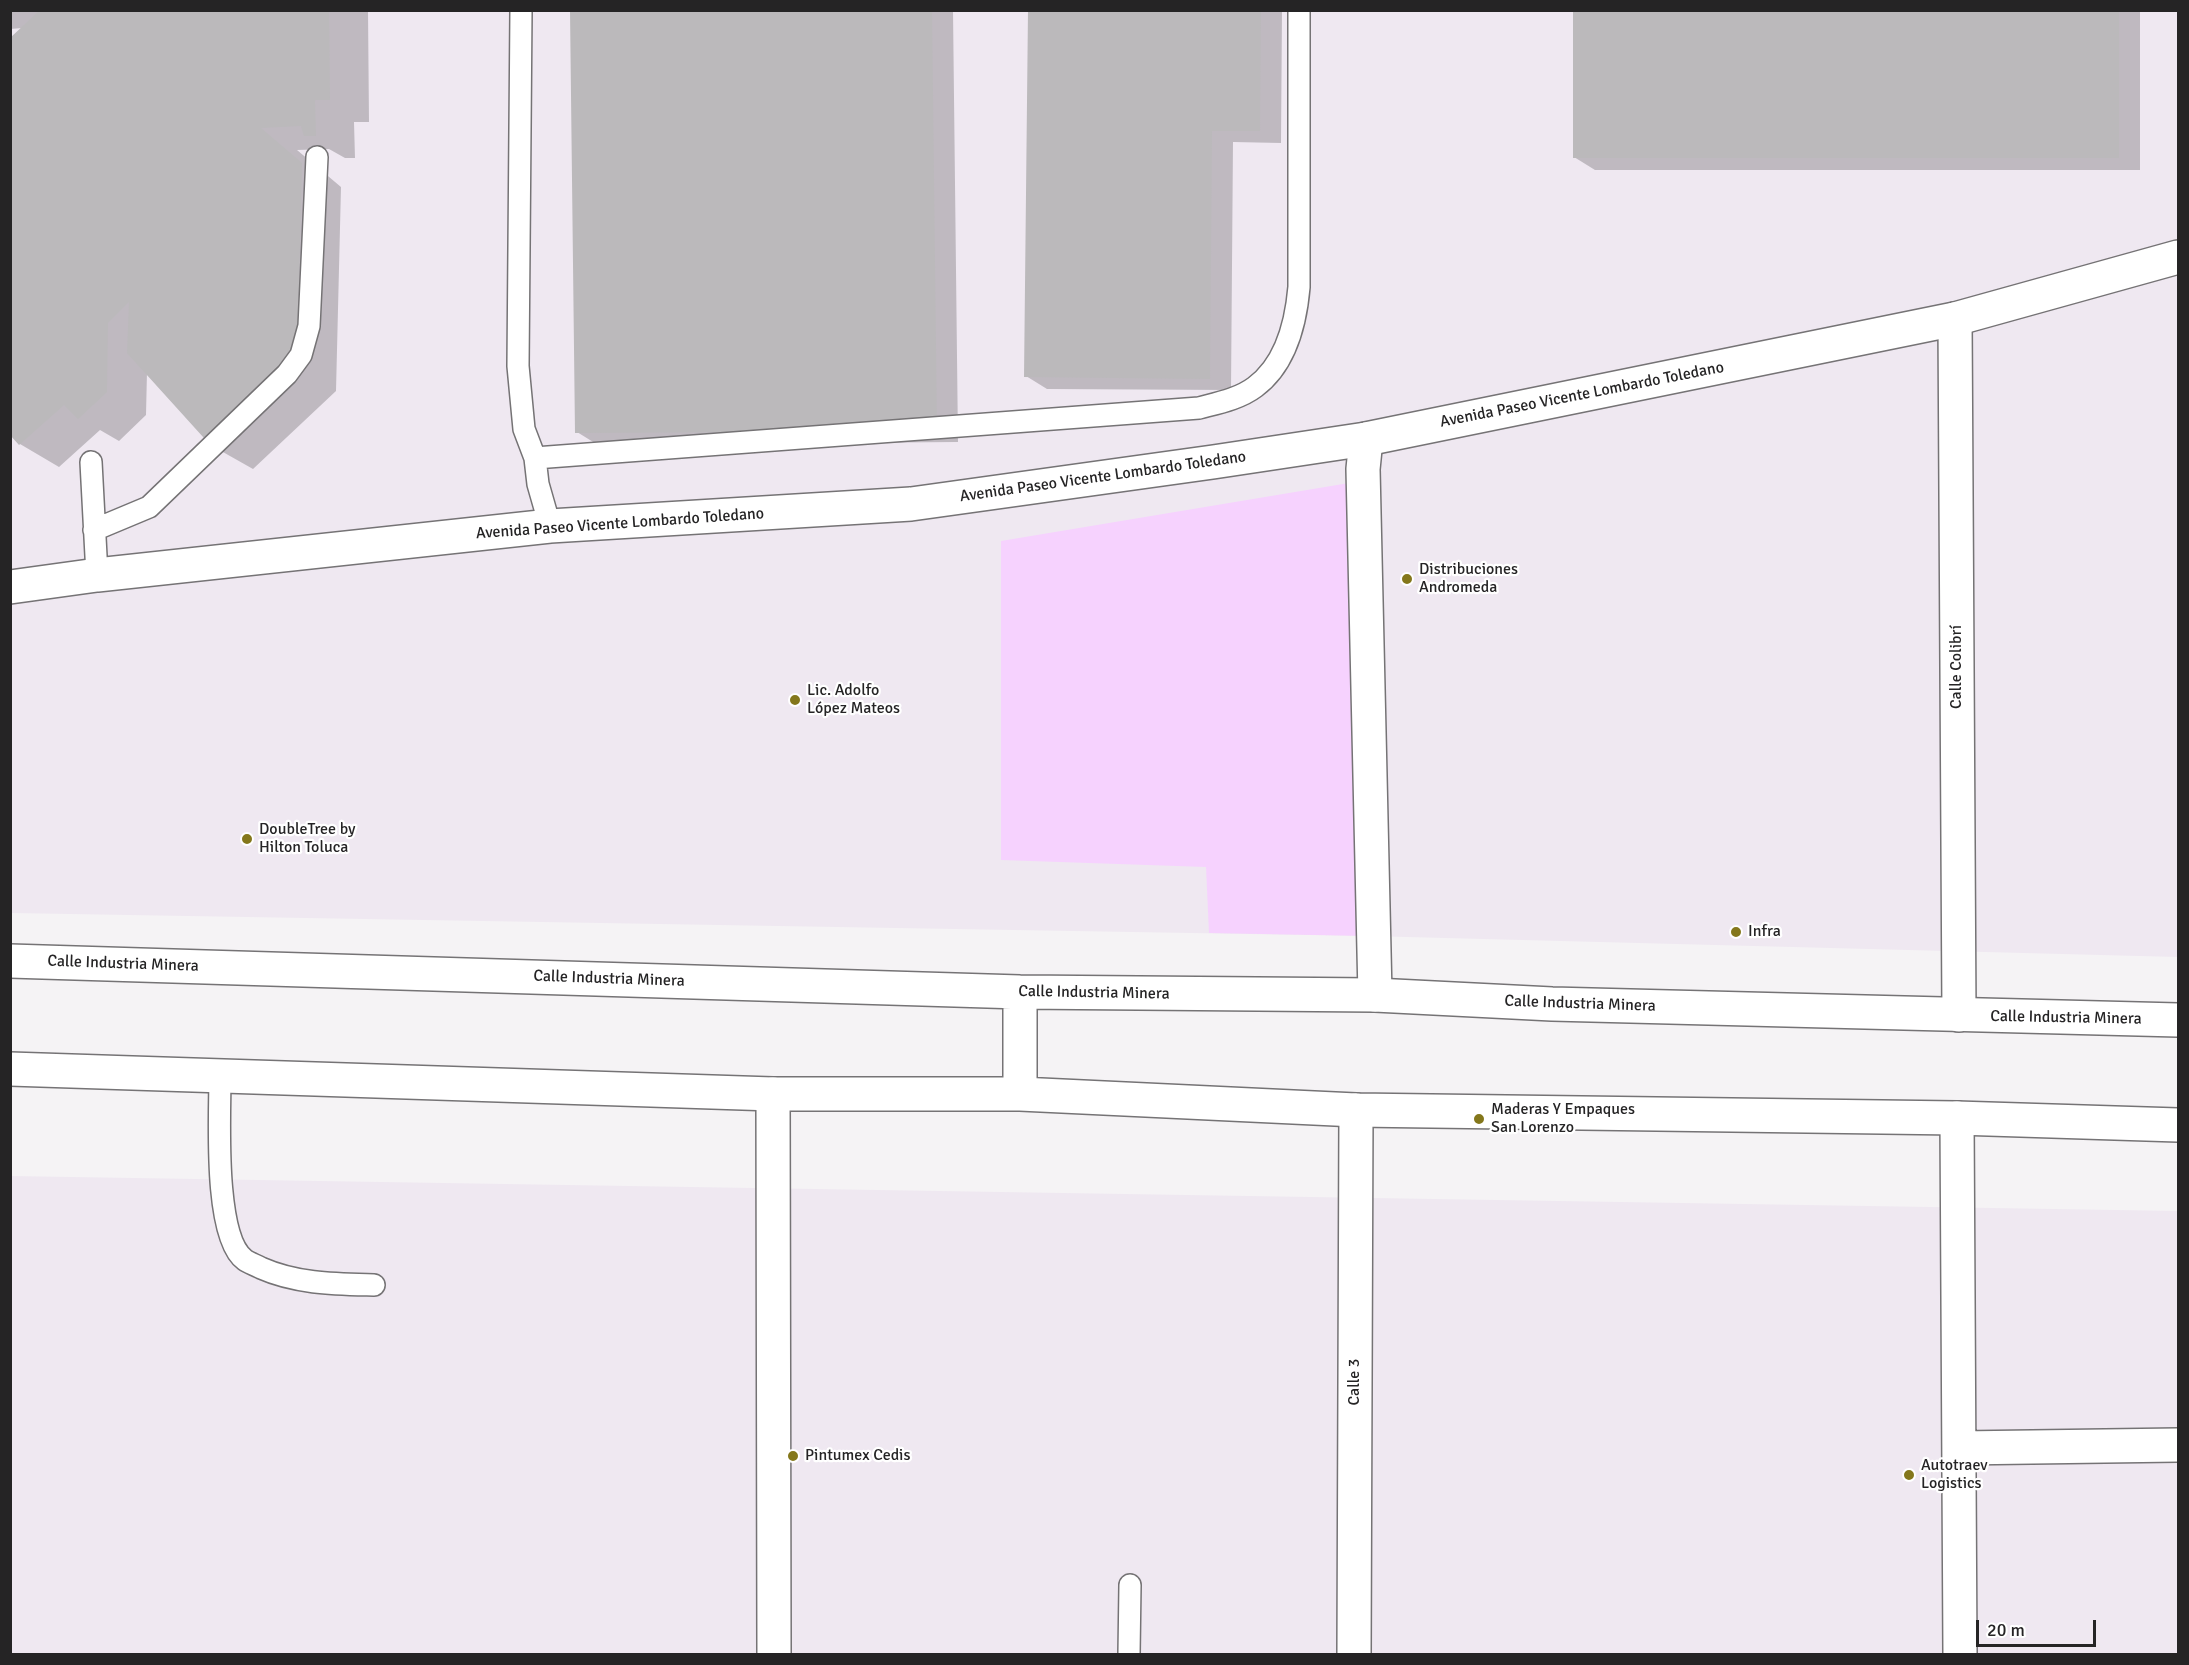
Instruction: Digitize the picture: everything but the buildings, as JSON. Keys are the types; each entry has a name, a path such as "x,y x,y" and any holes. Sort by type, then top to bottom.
{"main road":[{"name":"Avenida Paseo Vicente Lombardo Toledano","path":"10,587 97,575 550,526 911,504 1366,438 1955,319 2178,256"},
{"name":"Calle Colibrí","path":"1955,319 1959,1015"},
{"path":"1366,438 1363,469 1375,995"},
{"name":"Calle Industria Minera","path":"10,961 1020,992 1375,995 1552,1004 2178,1020"},
{"path":"1020,992 1020,1094"},
{"path":"10,1069 773,1094 1020,1094 1356,1110 1957,1118 2178,1125"},
{"path":"773,1094 774,1654"},
{"name":"Calle 3","path":"1354,1654 1356,1110"},
{"path":"1957,1118 1960,1654"},
{"path":"1959,1448 2178,1445"}],"lane":[{"path":"521,10 518,366 524,429 535,458 538,484 550,526"},
{"path":"535,458 1199,408 1228,401 1255,387 1269,372 1285,347 1296,317 1299,287 1299,10"},
{"path":"94,530 148,507 287,374 301,355 309,326 317,157"},
{"path":"91,462 97,575"},
{"path":"220,1076 222,1197 230,1237 243,1259 279,1276 324,1284 374,1285"},
{"path":"1129,1654 1130,1585"}],"shaded area":[{"path":"11,11 2178,11 2178,957 1368,936 11,913"},
{"path":"1349,483 1368,936 1209,933 1206,867 1001,860 1001,541"},
{"path":"10,1176 2178,1211 2178,1654 11,1654"}],"place":[{"name":"Distribuciones Andromeda","path":"1407,579"},
{"name":"Lic. Adolfo López Mateos","path":"795,700"},
{"name":"DoubleTree by Hilton Toluca","path":"247,839"},
{"name":"Infra","path":"1736,932"},
{"name":"Maderas Y Empaques San Lorenzo","path":"1479,1119"},
{"name":"Pintumex Cedis","path":"793,1456"},
{"name":"Autotraev Logistics","path":"1909,1475"}]}
